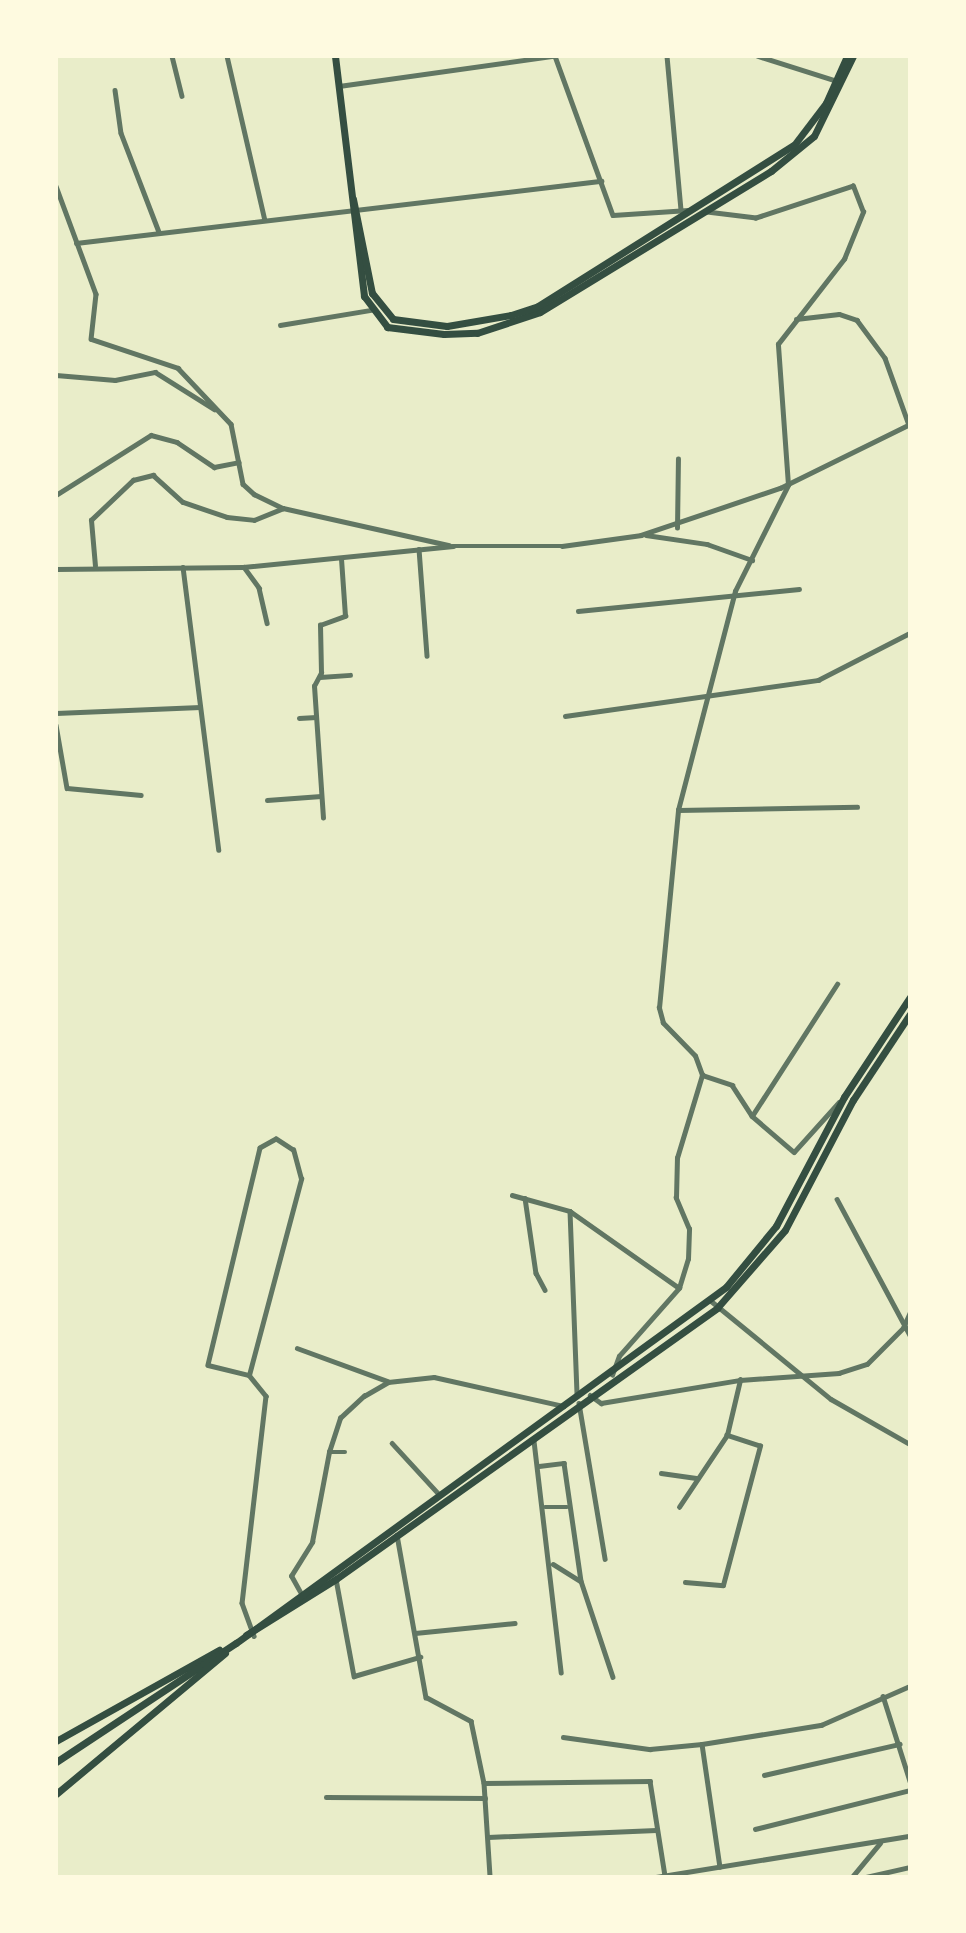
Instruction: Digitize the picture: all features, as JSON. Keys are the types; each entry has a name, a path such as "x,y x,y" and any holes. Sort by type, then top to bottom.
{"main road":[{"path":"335,56 354,208 371,310 387,327 408,332 466,333 500,326 540,312 706,212 814,136 853,56"},
{"path":"840,81 847,56"},
{"path":"368,294 393,319 413,325 500,318 538,306 693,210 753,178"},
{"path":"56,1762 236,1643 300,1592 438,1493 612,1375 710,1300 749,1263 776,1226 844,1097 910,997"},
{"path":"250,1633 336,1580 593,1399 716,1308 785,1230 853,1100 910,1014"},
{"path":"56,1741 236,1643"},
{"path":"56,1794 236,1643"}],"street":[{"path":"172,56 182,96"},
{"path":"227,56 265,219"},
{"path":"338,87 554,56 613,215 693,210 756,218 801,208 843,187 859,192 863,212 844,259 778,344 775,365 785,394 788,485 735,591 702,699 678,810 659,1008 663,1023 695,1056 702,1075 677,1158 676,1198 689,1229 679,1287 619,1356 612,1375"},
{"path":"667,56 681,210"},
{"path":"758,56 840,81"},
{"path":"115,90 121,133 159,232"},
{"path":"76,243 354,208 601,181"},
{"path":"56,186 96,294 91,339 178,368 231,424 243,484 283,509 453,546"},
{"path":"280,326 331,321 371,310"},
{"path":"56,569 95,566 243,567 453,546 562,546 677,528 788,485 909,424 885,358 857,320 839,314 795,319"},
{"path":"56,375 115,380 155,372 182,384 231,424"},
{"path":"56,495 151,435 177,442 214,467 239,462"},
{"path":"677,528 678,459"},
{"path":"95,566 91,520 133,480 153,475 183,502 227,517 254,520 283,509"},
{"path":"641,535 707,544 752,560"},
{"path":"419,549 427,656"},
{"path":"323,818 316,717 320,625 345,616 341,559"},
{"path":"183,567 219,849"},
{"path":"243,567 259,588 261,618 267,623"},
{"path":"578,611 735,591 799,589"},
{"path":"565,716 702,699 818,680 910,633"},
{"path":"319,677 350,675"},
{"path":"56,713 200,707"},
{"path":"299,718 316,717"},
{"path":"56,725 67,788 141,795"},
{"path":"267,800 321,796"},
{"path":"678,810 857,807"},
{"path":"752,1116 837,984"},
{"path":"702,1075 732,1085 752,1116 794,1152 844,1097"},
{"path":"248,1375 302,1165 293,1150 276,1139 265,1142 208,1365 248,1375 266,1396 242,1603 250,1633"},
{"path":"512,1195 570,1211 679,1287"},
{"path":"525,1198 538,1274 545,1290"},
{"path":"837,1199 910,1335"},
{"path":"570,1211 577,1399 581,1407 605,1559"},
{"path":"710,1300 716,1308 798,1374 910,1444"},
{"path":"587,1392 593,1399 740,1380 839,1373 867,1364 904,1328 910,1312"},
{"path":"297,1349 388,1382 434,1377 565,1406"},
{"path":"679,1507 727,1435 740,1380"},
{"path":"300,1592 291,1577 312,1542 329,1452 340,1418 388,1382"},
{"path":"685,1582 723,1585 760,1447 727,1435"},
{"path":"534,1441 540,1466 553,1564 561,1672"},
{"path":"392,1443 438,1493"},
{"path":"329,1452 345,1452"},
{"path":"540,1466 564,1463 567,1507 581,1581 613,1677"},
{"path":"661,1474 698,1478"},
{"path":"545,1507 567,1507"},
{"path":"392,1528 398,1536 426,1698 462,1712 474,1733 484,1783 490,1877"},
{"path":"553,1564 581,1581"},
{"path":"334,1569 354,1676 420,1657"},
{"path":"415,1633 515,1623"},
{"path":"563,1737 650,1749 702,1744 821,1725 910,1686"},
{"path":"883,1696 910,1781"},
{"path":"702,1744 720,1867"},
{"path":"764,1775 899,1744"},
{"path":"484,1783 650,1781 665,1876"},
{"path":"755,1829 910,1790"},
{"path":"326,1797 485,1798"},
{"path":"488,1837 656,1830"},
{"path":"656,1877 910,1836"},
{"path":"852,1877 880,1842"},
{"path":"866,1877 910,1867"}]}
